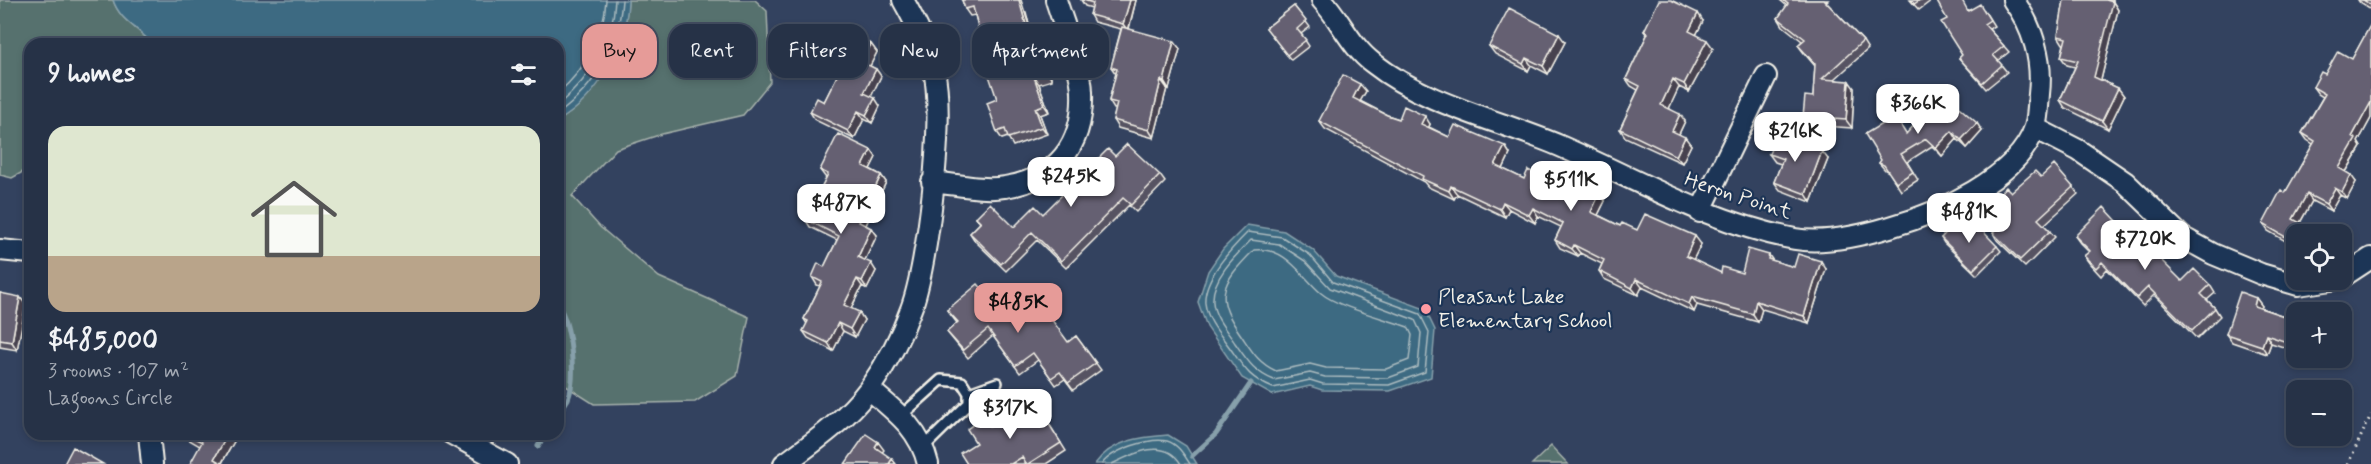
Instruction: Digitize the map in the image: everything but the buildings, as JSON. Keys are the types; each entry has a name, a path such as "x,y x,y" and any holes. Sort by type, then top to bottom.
{"street":[{"path":"784,464 845,416 869,389 895,346 912,307 924,258 938,120 934,73 922,34 903,0"},
{"path":"932,182 1003,188 1034,180 1062,161 1080,131 1083,91 1056,0"},
{"name":"Heron Point","path":"1322,0 1371,62 1404,83 1561,147 1701,212 1739,226 1798,240 1858,236 1923,218 1969,194 1999,172 2019,153 2035,128 2042,72 2033,35 2017,2"},
{"path":"1701,212 1766,76"},
{"path":"2035,128 2078,150 2125,182 2182,237 2213,254 2261,274 2286,281"},
{"path":"0,249 24,252"},
{"path":"2352,270 2371,258"},
{"path":"869,389 901,416 926,455"},
{"path":"150,440 152,464"},
{"path":"463,440 507,464"}],"lane":[{"path":"901,416 941,380 962,382 969,393 969,403 926,455"},
{"path":"969,393 997,383"}],"path":[{"path":"2348,464 2371,415"}],"green space":[{"path":"0,0 113,0 125,19 147,38 24,38 24,171 12,178 0,175"},
{"path":"628,0 755,0 767,11 768,78 770,82 743,115 662,134 616,149 572,196 600,227 659,277 749,317 737,376 695,402 594,404 564,385 564,117 586,98 602,78 657,78 657,24 624,24"},
{"path":"1551,446 1568,464 1532,464"}],"water":[{"path":"113,0 628,0 625,24 582,24 582,78 602,78 586,99 564,117 564,38 147,38 120,13"},
{"path":"1247,225 1284,231 1313,250 1336,276 1425,309 1435,330 1431,377 1390,391 1322,390 1310,386 1272,395 1242,378 1207,327 1198,302 1208,271 1223,249"},
{"path":"1168,435 1186,446 1197,464 1095,464 1110,450 1128,441"}],"waterway":[{"path":"564,318 572,365 571,389 564,405"},
{"path":"1192,456 1216,434 1251,383"},
{"path":"538,446 542,440"}],"place":[{"name":"Pleasant Lake Elementary School","path":"1426,309"}]}
